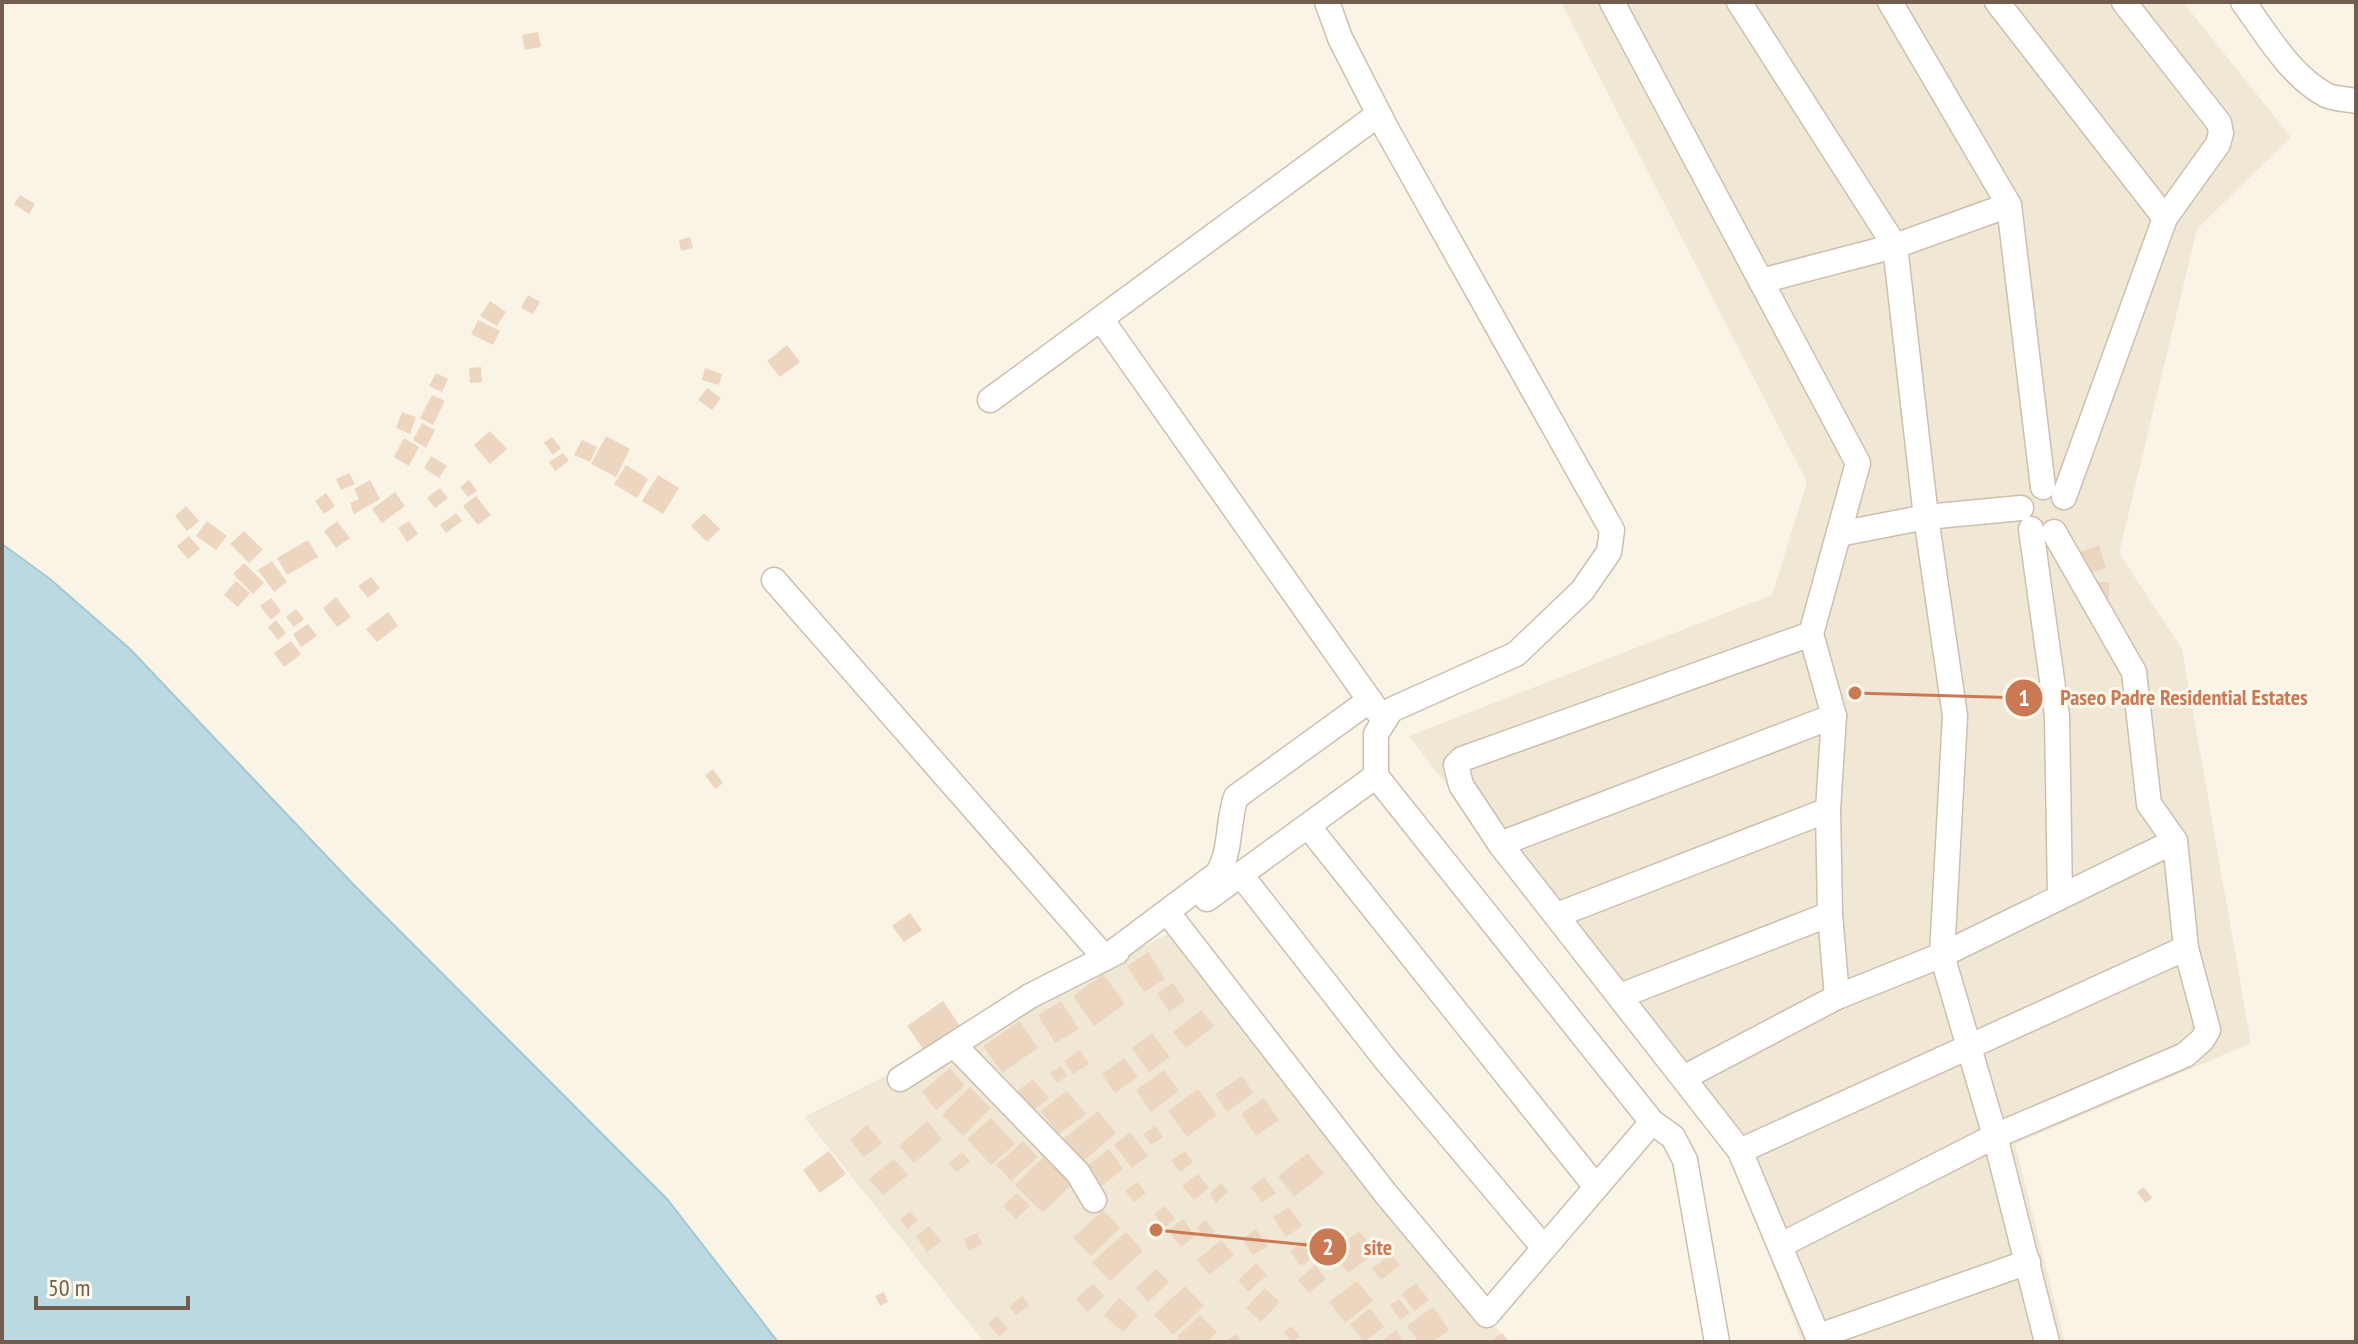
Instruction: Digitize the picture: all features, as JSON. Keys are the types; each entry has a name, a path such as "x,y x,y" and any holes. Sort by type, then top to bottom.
{"street":[{"path":"1327,2 1340,38 1379,114 1612,530 1609,552 1582,591 1516,654 1391,710 1376,734 1376,776 1652,1122 1673,1137 1685,1160 1717,1342"},
{"path":"1612,2 1858,463 1811,634 1834,716 1828,810 1830,914 1837,997"},
{"path":"1739,2 1895,246 1926,517 1955,716 1942,955 1995,1136 2047,1342"},
{"path":"1839,534 1926,517 2035,523 2066,520 2068,504 2054,492 2009,205 1890,2"},
{"path":"1997,2 2165,218"},
{"path":"2054,492 2165,218 2218,144 2221,133 2219,123 2124,2"},
{"path":"2243,2 2283,55 2308,81 2327,96 2356,101"},
{"path":"990,400 1379,114"},
{"path":"1761,281 1895,246 2009,205"},
{"path":"1101,319 1384,721"},
{"path":"2054,492 2028,494 2035,523 2057,716 2060,897"},
{"path":"1781,1245 1995,1136 2185,1055 2208,1030 2186,948 2175,841 2149,804 2134,672 2035,523"},
{"path":"774,580 1105,958"},
{"path":"1811,634 1462,759 1456,765 1456,776 1500,844 1740,1151 1820,1339 2028,1262"},
{"path":"1105,958 1217,874 1226,861 1229,817 1236,797 1370,700"},
{"path":"1500,844 1834,716"},
{"path":"900,1079 1030,996 1175,922 1376,776"},
{"path":"1557,915 1828,810"},
{"path":"1308,826 1596,1187"},
{"path":"1685,1077 1837,997 1942,955 2175,841"},
{"path":"1241,875 1385,1059 1544,1248"},
{"path":"1620,996 1830,914"},
{"path":"1175,922 1386,1194 1487,1315 1652,1122"},
{"path":"1740,1151 2186,948"},
{"path":"954,1045 1078,1173 1094,1200"}],"shaded area":[{"path":"1561,2 2183,2 2291,137 2197,229 2119,553 2182,649 2251,1043 2015,1144 2065,1342 1802,1342 1730,1152 1409,736 1772,595 1807,482"},
{"path":"1176,930 1508,1342 984,1342 804,1117"}],"water":[{"path":"2,544 50,579 130,649 352,883 667,1199 778,1342 2,1342"}],"building":[{"path":"538,32 541,47 525,50 522,35"},
{"path":"20,195 35,204 29,214 14,204"},
{"path":"690,237 693,248 681,251 679,240"},
{"path":"528,295 540,302 533,314 521,308"},
{"path":"490,301 506,312 497,326 480,316"},
{"path":"478,320 500,331 493,345 471,334"},
{"path":"787,345 800,362 780,377 767,361"},
{"path":"481,367 482,382 470,383 469,368"},
{"path":"705,368 722,374 719,385 702,380"},
{"path":"436,373 448,379 442,392 429,386"},
{"path":"707,388 721,398 712,410 698,400"},
{"path":"432,395 445,401 433,425 420,418"},
{"path":"402,412 416,417 410,434 396,428"},
{"path":"422,423 435,430 426,448 413,440"},
{"path":"490,431 507,449 490,464 474,445"},
{"path":"606,436 630,449 616,477 591,464"},
{"path":"552,437 561,448 553,455 544,443"},
{"path":"404,438 419,447 409,466 394,457"},
{"path":"582,440 597,447 590,462 574,455"},
{"path":"563,453 569,461 555,471 549,462"},
{"path":"431,456 447,466 439,478 424,468"},
{"path":"626,465 648,479 637,498 614,484"},
{"path":"349,473 355,484 341,490 336,479"},
{"path":"658,475 679,488 663,514 642,501"},
{"path":"370,480 380,499 354,514 350,503 359,499 354,489"},
{"path":"469,480 477,491 468,497 460,487"},
{"path":"440,488 448,498 435,508 427,498"},
{"path":"395,492 405,506 382,523 372,509"},
{"path":"326,493 335,506 324,514 315,501"},
{"path":"476,496 491,515 478,525 463,506"},
{"path":"186,506 199,521 187,531 175,516"},
{"path":"456,513 462,521 446,533 440,525"},
{"path":"704,513 720,529 707,542 691,526"},
{"path":"207,521 227,536 216,550 196,536"},
{"path":"337,521 350,538 336,548 324,531"},
{"path":"409,521 418,534 407,542 398,528"},
{"path":"244,531 263,550 249,563 230,544"},
{"path":"189,536 200,549 188,559 177,546"},
{"path":"308,540 318,557 287,575 277,558"},
{"path":"2099,545 2106,568 2087,574 2080,552"},
{"path":"272,561 287,582 274,592 258,570"},
{"path":"244,563 264,583 253,594 233,574"},
{"path":"371,577 380,588 368,598 358,586"},
{"path":"236,581 250,593 238,607 224,595"},
{"path":"2096,582 2109,582 2109,599 2095,598"},
{"path":"336,597 351,617 337,627 323,608"},
{"path":"271,598 281,611 271,620 260,606"},
{"path":"296,609 304,619 294,627 286,617"},
{"path":"388,612 398,626 377,642 366,629"},
{"path":"276,620 286,633 278,640 268,627"},
{"path":"308,624 317,636 301,647 293,634"},
{"path":"291,641 301,654 284,667 274,653"},
{"path":"713,769 723,783 715,789 705,775"},
{"path":"910,913 922,930 904,942 892,926"},
{"path":"1148,952 1165,979 1144,992 1127,966"},
{"path":"1103,974 1125,1004 1094,1026 1073,996"},
{"path":"1173,983 1185,1001 1169,1012 1157,993"},
{"path":"943,1001 960,1026 924,1050 907,1026"},
{"path":"1061,1001 1079,1029 1055,1043 1038,1015"},
{"path":"1201,1010 1214,1026 1186,1048 1173,1032"},
{"path":"1019,1021 1038,1048 1002,1073 983,1046"},
{"path":"1152,1033 1170,1057 1149,1072 1132,1048"},
{"path":"1080,1050 1089,1064 1073,1074 1064,1061"},
{"path":"1124,1058 1138,1077 1115,1093 1102,1074"},
{"path":"1061,1066 1067,1076 1057,1083 1050,1073"},
{"path":"950,1068 965,1086 936,1110 922,1091"},
{"path":"1164,1070 1179,1091 1151,1112 1136,1090"},
{"path":"1242,1076 1253,1093 1227,1112 1215,1094"},
{"path":"1033,1079 1049,1098 1031,1112 1015,1093"},
{"path":"970,1087 991,1108 963,1136 942,1115"},
{"path":"1198,1089 1217,1115 1187,1137 1168,1111"},
{"path":"1067,1091 1086,1114 1059,1134 1041,1111"},
{"path":"1264,1098 1279,1120 1256,1136 1241,1114"},
{"path":"1098,1111 1116,1133 1080,1164 1061,1141"},
{"path":"991,1118 1015,1144 991,1165 967,1139"},
{"path":"927,1121 942,1139 914,1163 899,1146"},
{"path":"867,1125 882,1143 864,1157 850,1140"},
{"path":"1155,1126 1163,1137 1151,1145 1143,1134"},
{"path":"1130,1132 1148,1156 1132,1168 1114,1145"},
{"path":"1023,1141 1038,1157 1011,1181 996,1165"},
{"path":"1109,1149 1123,1169 1098,1189 1083,1169"},
{"path":"829,1151 846,1174 820,1193 803,1170"},
{"path":"1185,1151 1193,1162 1180,1172 1171,1161"},
{"path":"962,1152 970,1161 957,1172 949,1163"},
{"path":"1047,1153 1075,1181 1043,1213 1015,1185"},
{"path":"1308,1153 1324,1174 1294,1197 1278,1176"},
{"path":"894,1159 908,1175 883,1195 869,1179"},
{"path":"1198,1174 1209,1188 1194,1200 1182,1186"},
{"path":"1264,1177 1276,1193 1262,1203 1251,1187"},
{"path":"1137,1182 1146,1193 1134,1202 1125,1191"},
{"path":"1221,1183 1228,1192 1216,1203 1209,1194"},
{"path":"2144,1187 2152,1198 2145,1203 2137,1192"},
{"path":"1017,1193 1030,1206 1016,1219 1003,1206"},
{"path":"1165,1206 1175,1219 1164,1228 1154,1214"},
{"path":"1289,1207 1302,1226 1286,1237 1273,1217"},
{"path":"1103,1210 1120,1228 1091,1256 1073,1238"},
{"path":"910,1211 918,1220 908,1229 900,1220"},
{"path":"1183,1219 1195,1236 1181,1247 1168,1230"},
{"path":"1205,1220 1215,1232 1206,1239 1197,1227"},
{"path":"929,1226 941,1241 927,1252 916,1237"},
{"path":"1256,1229 1268,1246 1253,1255 1242,1239"},
{"path":"1359,1231 1376,1252 1348,1273 1332,1252"},
{"path":"1126,1232 1143,1251 1110,1281 1092,1262"},
{"path":"977,1233 982,1244 969,1251 964,1239"},
{"path":"1221,1240 1234,1255 1209,1275 1197,1260"},
{"path":"1305,1240 1316,1255 1301,1266 1290,1251"},
{"path":"1391,1254 1400,1265 1381,1280 1372,1269"},
{"path":"1256,1263 1267,1275 1248,1292 1238,1280"},
{"path":"1315,1265 1326,1279 1309,1293 1298,1280"},
{"path":"1156,1269 1169,1282 1148,1302 1136,1288"},
{"path":"1357,1281 1373,1301 1345,1323 1329,1302"},
{"path":"1093,1283 1105,1296 1087,1312 1076,1299"},
{"path":"1416,1283 1429,1300 1414,1311 1402,1294"},
{"path":"1185,1286 1204,1306 1173,1335 1154,1315"},
{"path":"1265,1288 1280,1302 1261,1322 1246,1308"},
{"path":"884,1292 888,1302 880,1306 875,1296"},
{"path":"1022,1296 1029,1305 1016,1315 1009,1307"},
{"path":"1119,1298 1138,1315 1123,1332 1104,1315"},
{"path":"1399,1299 1410,1313 1400,1320 1390,1305"},
{"path":"1433,1307 1449,1330 1432,1342 1419,1342 1407,1326"},
{"path":"1370,1308 1384,1327 1364,1342 1350,1324"},
{"path":"1200,1315 1217,1332 1207,1342 1182,1342 1177,1337"},
{"path":"997,1316 1008,1329 999,1337 988,1323"},
{"path":"1291,1326 1300,1336 1293,1342 1283,1333"},
{"path":"1396,1330 1404,1342 1380,1342"},
{"path":"1502,1333 1509,1342 1490,1342"},
{"path":"1236,1334 1242,1342 1225,1342"}],"place":[{"name":"Paseo Padre Residential Estates","path":"1855,693"},
{"name":"site","path":"1156,1230"}]}
